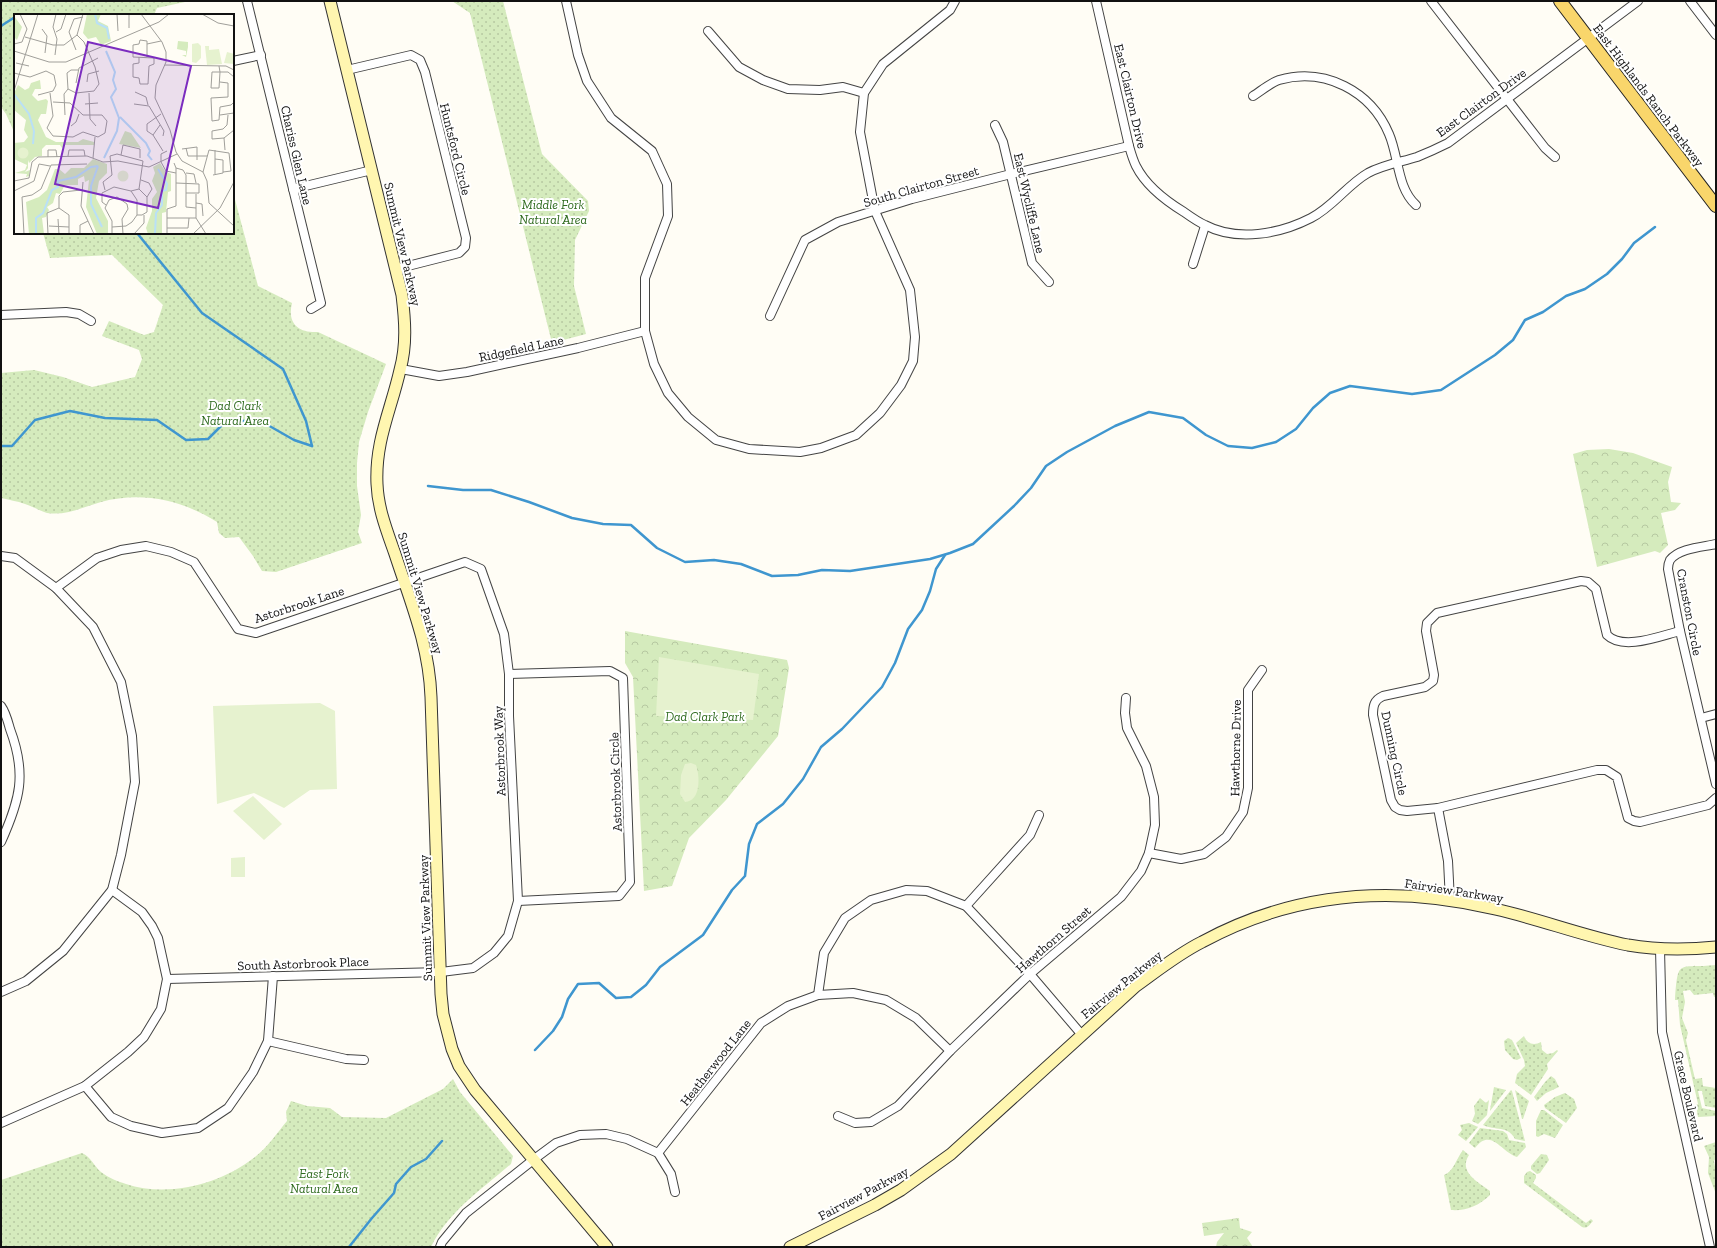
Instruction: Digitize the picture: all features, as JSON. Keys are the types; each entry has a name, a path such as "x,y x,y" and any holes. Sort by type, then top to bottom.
{"main road":[{"name":"East Highlands Ranch Parkway","path":"1560,1 1716,206"}],"street":[{"name":"Chariss Glen Lane","path":"247,1 320,303 311,309"},
{"name":"Summit View Parkway","path":"330,1 396,269 402,295 406,324 401,369 380,438 377,470 379,502 383,520 425,646 430,683 440,972 445,1026 459,1066 483,1101 607,1247"},
{"path":"566,1 578,55 586,81 610,118 652,151 666,184 668,216 645,278 645,331 654,364 668,393 688,417 716,440 749,449 800,452 821,448 856,435 880,413 901,385 913,360 915,337 910,290 875,211 860,132 864,93 883,64 950,10 956,1"},
{"name":"East Clairton Drive","path":"1096,1 1129,146 1137,167 1151,186 1166,201 1205,226 1220,231 1247,234 1259,234 1286,228 1320,213 1366,174 1376,169 1419,156 1448,143 1638,1"},
{"path":"1431,1 1545,148 1555,157"},
{"path":"1690,1 1716,35"},
{"path":"708,31 739,67 764,80 788,89 820,90 843,87 864,93"},
{"path":"234,61 261,55"},
{"name":"Huntsford Circle","path":"347,70 411,55 420,60 431,94 466,238 465,247 459,253 396,269"},
{"path":"1252,96 1277,81 1301,76 1321,78 1346,86 1366,100 1379,114 1390,135 1404,189 1416,205"},
{"name":"East Wycliffe Lane","path":"996,125 1003,142 1032,263 1049,282"},
{"name":"South Clairton Street","path":"770,316 805,240 838,222 1011,174 1129,146"},
{"path":"293,189 372,170"},
{"path":"1192,264 1205,226"},
{"path":"2,313 66,312 79,314 91,320"},
{"name":"Ridgefield Lane","path":"401,369 439,376 467,372 578,348 645,331"},
{"name":"Cranston Circle","path":"1716,544 1684,551 1670,560 1668,569 1680,631 1716,784"},
{"name":"Astorbrook Lane","path":"56,588 97,558 121,550 146,546 171,552 194,562 238,628 256,633 404,582"},
{"path":"1,556 15,558 56,588 93,627 121,682 132,736 135,782 122,855 112,890 63,951 26,981 1,992"},
{"name":"Astorbrook Way","path":"404,582 464,562 481,569 504,634 509,674 509,716 518,901 508,936 494,953 473,968 440,972"},
{"name":"Dunning Circle","path":"1680,631 1627,643 1612,640 1607,635 1596,589 1588,582 1581,581 1437,613 1428,623 1426,631 1434,675 1433,681 1425,687 1382,696 1377,699 1373,706 1373,715 1391,800 1400,810 1407,811 1438,808 1606,770 1617,777 1628,818 1634,821 1640,822 1708,805 1716,798"},
{"name":"Hawthorne Drive","path":"1149,853 1182,858 1204,854 1226,837 1244,812 1248,788 1248,690 1262,670"},
{"name":"Astorbrook Circle","path":"509,674 610,671 623,678 624,693 630,882 619,896 518,901"},
{"name":"Hawthorn Street","path":"838,1116 855,1123 871,1122 898,1106 950,1051 1030,974 1121,897 1141,871 1149,853 1155,825 1154,797 1146,766 1127,728 1125,713 1126,698"},
{"path":"1,706 17,748 21,778 12,817 1,842"},
{"path":"1701,718 1716,714"},
{"path":"1438,808 1448,861 1450,901"},
{"path":"966,906 1030,835 1039,815"},
{"path":"1,1123 85,1086 128,1052 144,1037 161,1009 167,979 158,938 142,912 112,890"},
{"path":"818,995 824,952 845,918 871,900 906,890 927,891 966,906 1030,974 1082,1034"},
{"name":"Fairview Parkway","path":"790,1247 875,1205 926,1174 956,1149 1136,986 1166,964 1201,942 1255,919 1284,909 1343,898 1401,895 1450,901 1495,909 1628,945 1660,949 1693,950 1716,947"},
{"name":"Grace Boulevard","path":"1660,949 1662,1032 1710,1247"},
{"name":"South Astorbrook Place","path":"167,979 440,972"},
{"path":"85,1086 111,1117 131,1126 162,1133 198,1128 228,1108 253,1072 268,1041 273,976"},
{"name":"Heatherwood Lane","path":"658,1153 761,1023 788,1006 818,995 854,993 886,1000 916,1018 950,1051"},
{"path":"268,1041 346,1059 364,1060"},
{"path":"440,1247 442,1242 466,1213 556,1143 580,1135 606,1134 627,1138 658,1153 671,1174 675,1192"}],"green space":[{"path":"1,1 185,1 157,8 154,14 14,14 14,132 1,107"},
{"name":"Middle Fork Natural Area","path":"452,1 503,1 542,154 588,201 589,211 575,240 574,286 586,334 552,343 470,13"},
{"name":"Dad Clark Natural Area","path":"234,196 258,286 292,303 291,316 293,321 300,329 318,332 386,364 368,412 359,442 357,486 361,515 358,532 362,543 276,572 262,571 239,537 225,538 219,533 217,522 204,514 176,503 132,497 101,502 68,512 54,514 47,513 22,503 1,498 1,373 34,370 63,377 92,387 135,377 142,359 139,350 102,336 109,321 144,335 154,332 163,305 112,255 50,258 43,234 234,234"},
{"path":"1609,449 1633,453 1672,467 1668,482 1671,502 1681,503 1675,510 1661,513 1668,545 1660,553 1655,551 1597,567 1573,454 1587,450"},
{"name":"Dad Clark Park","path":"625,631 787,660 789,668 778,736 726,800 689,838 672,886 644,891 633,677 625,663"},
{"path":"659,657 759,674 753,720 656,716"},
{"path":"320,703 335,711 337,789 310,790 284,808 254,793 217,804 213,706"},
{"path":"691,763 696,765 698,787 697,793 694,797 690,801 685,802 680,794 681,775 685,764"},
{"path":"253,796 282,824 264,840 233,811"},
{"path":"245,857 245,877 231,877 231,858"},
{"path":"1716,965 1716,996 1714,997 1713,993 1694,995 1690,990 1683,991 1685,1002 1682,1018 1688,1033 1686,1040 1695,1079 1702,1078 1703,1086 1716,1088 1716,1108 1705,1106 1702,1091 1698,1091 1702,1108 1716,1111 1716,1116 1698,1117 1696,1105 1698,1104 1680,1025 1678,1000 1675,1000 1677,977 1679,971 1687,966"},
{"path":"1524,1036 1531,1044 1541,1042 1542,1050 1547,1054 1553,1053 1557,1050 1558,1051 1547,1064 1548,1069 1531,1095 1515,1083 1517,1074 1525,1066 1524,1060 1516,1043"},
{"path":"1508,1038 1512,1040 1521,1058 1517,1060 1513,1059 1505,1050 1504,1041"},
{"path":"1551,1076 1555,1079 1559,1087 1546,1093 1537,1101 1534,1097"},
{"name":"East Fork Natural Area","path":"453,1079 460,1092 513,1156 511,1164 477,1192 456,1212 438,1234 431,1247 1,1247 1,1180 82,1153 88,1157 104,1174 126,1184 142,1188 159,1189 176,1189 194,1186 226,1175 255,1157 268,1145 287,1121 286,1112 291,1101 307,1106 330,1108 342,1117 386,1118 443,1089"},
{"path":"1494,1087 1506,1090 1490,1111 1490,1110"},
{"path":"1511,1090 1525,1141 1515,1139 1505,1130 1483,1125"},
{"path":"1515,1090 1529,1101 1523,1119 1522,1119"},
{"path":"1565,1093 1574,1099 1577,1108 1566,1123 1545,1108 1544,1105 1555,1097"},
{"path":"1480,1098 1486,1103 1489,1100 1487,1115 1478,1124 1472,1121 1475,1114 1474,1106"},
{"path":"1541,1110 1544,1110 1563,1125 1555,1138 1544,1134 1538,1137 1536,1136 1536,1121"},
{"path":"1469,1123 1478,1127 1466,1141 1458,1135 1462,1130 1460,1125"},
{"path":"1480,1128 1503,1131 1507,1134 1509,1140 1525,1143 1526,1147 1517,1157 1491,1140 1481,1142 1475,1148 1469,1143"},
{"path":"1716,1142 1716,1158 1714,1161 1716,1172 1716,1194 1708,1173 1709,1157 1704,1146"},
{"path":"1463,1150 1469,1155 1466,1161 1466,1167 1471,1176 1490,1191 1490,1195 1472,1207 1462,1210 1451,1210 1444,1175 1453,1168"},
{"path":"1541,1154 1547,1155 1549,1160 1540,1173 1537,1174 1531,1169 1531,1166"},
{"path":"1530,1171 1536,1175 1533,1183 1586,1223 1591,1219 1593,1221 1587,1227 1582,1227 1524,1183 1524,1176"},
{"path":"1239,1218 1240,1228 1252,1232 1247,1238 1253,1247 1216,1247 1217,1242 1224,1233 1204,1236 1202,1223"}],"waterway":[{"path":"1,26 14,18"},
{"path":"428,486 463,490 491,490 572,518 603,524 631,525 657,548 685,562 714,560 741,564 772,576 798,575 822,570 850,571 930,559 973,544 1031,488 1046,466 1067,452 1115,426 1149,412 1183,418 1206,435 1228,446 1252,448 1276,442 1296,429 1313,408 1330,393 1350,386 1412,394 1441,390 1495,355 1513,340 1525,320 1543,312 1566,296 1585,289 1607,274 1622,259 1634,243 1655,227"},
{"path":"138,234 202,313 283,369 306,421 312,446"},
{"path":"1,446 12,446 35,420 70,411 105,418 157,420 186,440 208,439 225,422 259,420 294,440 312,446"},
{"path":"535,1050 553,1031 562,1017 568,999 578,984 599,983 616,998 631,997 646,985 660,967 703,935 732,890 745,876 749,844 757,824 783,804 803,779 821,747 842,729 882,687 895,663 908,629 922,610 930,591 936,569 945,555"},
{"path":"349,1247 394,1193 396,1184 411,1167 426,1159 442,1141"}]}
